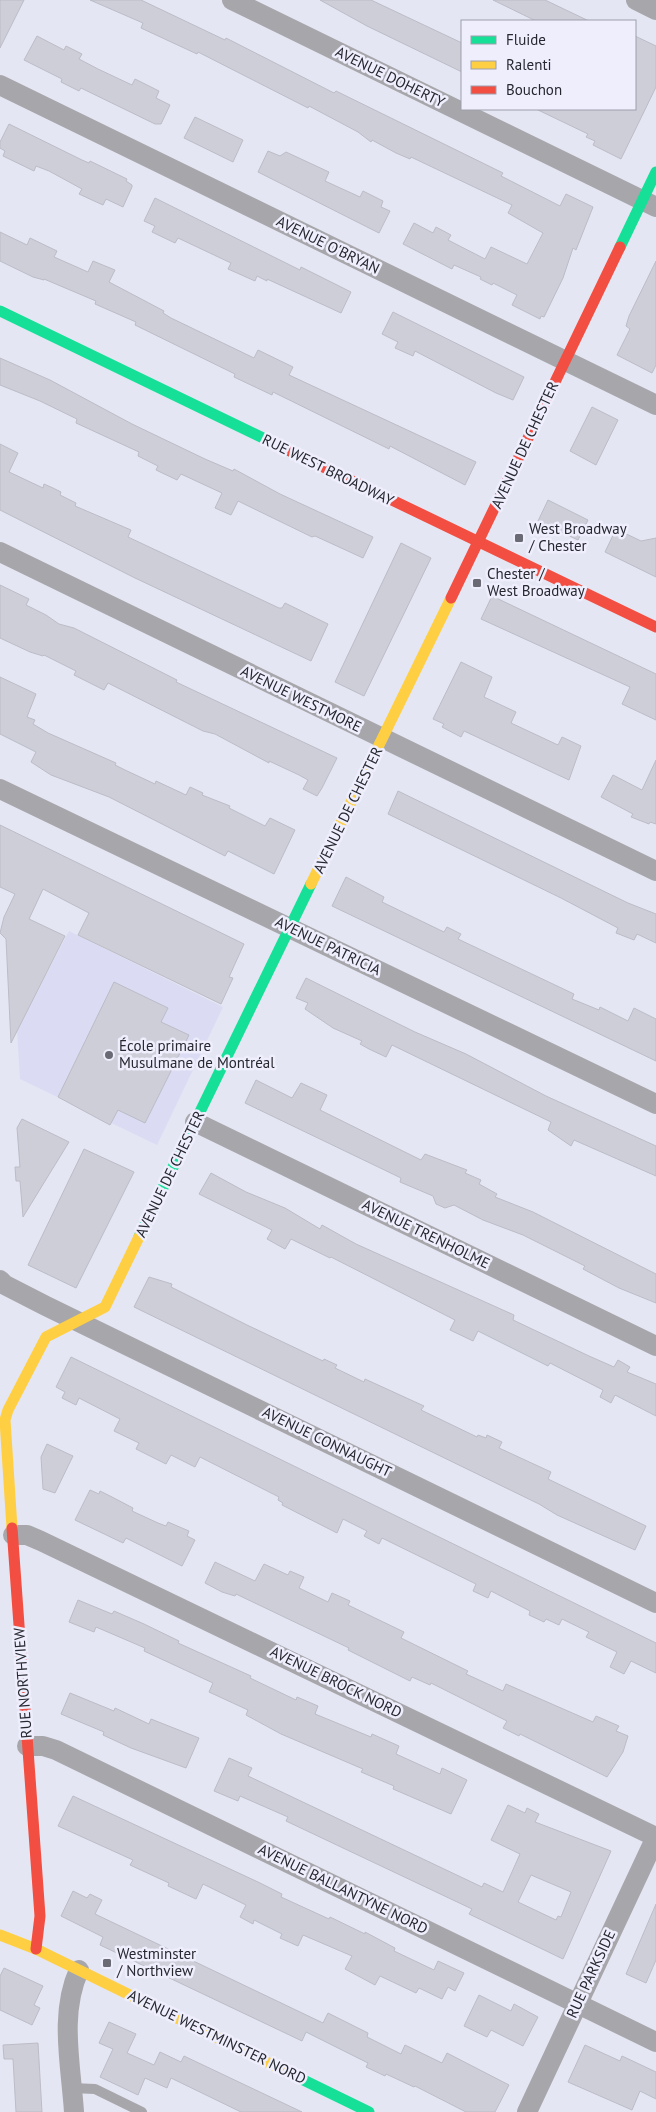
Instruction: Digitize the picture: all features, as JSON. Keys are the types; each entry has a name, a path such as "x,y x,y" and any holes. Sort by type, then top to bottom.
{"street":[{"name":"AVENUE DOHERTY","path":"232,0 649,204"},
{"path":"636,0 656,10"},
{"name":"AVENUE O'BRYAN","path":"0,85 656,405"},
{"name":"AVENUE DE CHESTER","path":"6,1416 46,1337 76,1320 105,1307 565,361 649,204 656,172"},
{"name":"RUE WEST BROADWAY","path":"0,311 656,627"},
{"name":"AVENUE WESTMORE","path":"0,552 656,871"},
{"name":"AVENUE PATRICIA","path":"0,789 656,1104"},
{"name":"AVENUE TRENHOLME","path":"195,1122 656,1346"},
{"name":"AVENUE CONNAUGHT","path":"0,1280 14,1290 656,1603"},
{"name":"RUE NORTHVIEW","path":"6,1416 6,1447 40,1916 39,1937 36,1949"},
{"name":"AVENUE BROCK NORD","path":"13,1535 26,1535 41,1541 656,1837"},
{"name":"AVENUE BALLANTYNE NORD","path":"27,1746 43,1746 56,1750 656,2042"},
{"name":"RUE PARKSIDE","path":"527,2112 656,1837"},
{"name":"AVENUE WESTMINSTER NORD","path":"0,1929 5,1936 36,1949 369,2112"},
{"path":"74,2112 67,2008 70,1991 78,1970"}],"lane":[{"path":"72,2088 95,2089 142,2112"}],"shaded area":[{"name":"École primaire Musulmane de Montréal","path":"69,931 223,1007 157,1145 20,1079 17,1030"}],"building":[{"path":"0,0 24,0 0,48"},
{"path":"90,0 141,0 225,40 226,38 334,93 336,91 503,173 501,176 560,206 566,194 593,207 576,250 573,248 563,278 544,317 541,316 540,319 512,305 517,295 493,283 492,285 480,279 481,277 454,265 452,269 403,244 414,223 433,233 436,227 451,235 448,240 485,259 491,247 527,264 543,233 508,213 512,205 411,157 410,159 396,153 372,140 371,142 358,132 309,106 308,108 198,52 197,54 141,28 143,23"},
{"path":"320,0 371,0 461,43 461,72 367,26"},
{"path":"493,0 545,0 587,20 534,20"},
{"path":"37,36 64,50 66,46 82,54 79,59 132,85 135,79 159,91 156,98 170,105 161,124 155,124 81,88 79,91 61,82 62,79 24,60"},
{"path":"636,36 656,46 656,87 621,159 593,145 595,141 586,137 588,134 538,110 636,110"},
{"path":"195,117 243,140 233,162 184,138"},
{"path":"9,124 82,160 89,163 90,161 127,179 126,181 132,187 123,207 106,199 103,205 79,194 82,189 49,171 36,166 34,171 3,156 5,151 0,148 0,142"},
{"path":"268,151 280,156 286,152 329,172 325,181 360,197 363,191 383,201 381,207 390,211 379,233 258,172"},
{"path":"155,198 300,270 301,267 351,292 341,313 267,279 267,281 257,276 255,281 228,269 231,263 178,238 175,243 152,232 155,226 144,221"},
{"path":"0,232 27,245 30,238 57,251 54,257 88,272 93,261 115,270 109,282 164,311 163,313 171,318 254,358 258,350 293,367 289,375 476,462 465,485 390,446 389,449 273,392 272,395 234,377 235,374 135,325 136,322 95,304 96,301 44,279 33,277 0,261"},
{"path":"656,261 656,365 652,373 617,355 630,329 626,326 629,316"},
{"path":"393,312 524,377 513,400 415,351 413,356 395,348 398,342 382,334"},
{"path":"0,358 50,380 132,424 205,459 233,471 234,469 280,494 373,537 363,558 315,536 312,537 238,501 231,515 215,508 222,493 181,474 177,480 156,470 158,466 138,456 139,452 76,423 77,419 40,401 0,385"},
{"path":"592,407 618,420 596,465 570,451"},
{"path":"0,444 18,453 9,472 43,488 44,484 53,488 61,492 60,495 76,503 75,506 131,530 128,537 279,608 282,608 285,603 328,624 311,661 135,578 0,510"},
{"path":"548,500 588,520 578,540 538,521"},
{"path":"616,529 641,541 656,538 656,577 605,552"},
{"path":"401,543 431,558 364,696 335,682"},
{"path":"0,585 29,599 26,605 59,624 74,628 177,680 176,682 337,758 317,796 303,789 308,780 299,775 269,761 269,763 215,734 203,731 108,683 104,690 74,675 76,671 44,655 30,652 0,638"},
{"path":"492,596 656,674 656,720 622,704 630,687 481,619"},
{"path":"461,662 492,677 484,697 516,712 511,723 558,745 562,737 581,746 569,780 464,731 461,737 442,727 444,724 433,719"},
{"path":"0,677 36,694 27,717 35,720 33,724 48,733 116,763 115,765 155,784 156,781 186,795 190,787 203,793 202,795 230,806 229,808 265,826 270,818 295,830 274,874 228,851 225,856 109,797 51,775 31,762 36,752 0,734"},
{"path":"656,760 656,824 650,822 649,824 631,817 633,814 601,797 613,775 642,790"},
{"path":"398,791 628,903 656,914 656,943 637,934 634,940 616,933 618,928 561,898 388,814"},
{"path":"0,825 244,944 229,977 233,978 221,1004 78,935 89,913 43,889 29,919 65,936 11,1043 6,939 0,933 4,917 15,894 0,887"},
{"path":"346,877 384,897 382,902 444,932 447,927 461,934 458,939 574,994 572,999 599,1010 600,1007 628,1021 634,1008 656,1019 656,1061 332,906"},
{"path":"306,978 415,1032 466,1054 546,1096 656,1146 656,1176 574,1140 571,1146 548,1130 551,1122 392,1045 386,1057 360,1044 362,1041 333,1028 305,1009 308,1003 296,998"},
{"path":"114,982 168,1008 161,1022 189,1035 145,1123 118,1110 110,1125 58,1097"},
{"path":"256,1080 292,1098 301,1083 327,1095 320,1110 421,1160 425,1154 467,1170 465,1173 481,1180 479,1184 497,1194 495,1197 533,1212 656,1274 656,1303 619,1288 583,1269 585,1266 523,1235 483,1220 454,1205 445,1208 436,1204 433,1196 400,1182 401,1178 245,1103"},
{"path":"22,1119 69,1142 23,1217 20,1181 16,1181 15,1167 20,1167 17,1128"},
{"path":"84,1149 134,1172 76,1288 28,1265"},
{"path":"211,1173 246,1192 285,1208 320,1229 322,1225 356,1244 514,1315 513,1320 589,1356 614,1367 618,1360 630,1367 627,1372 656,1384 656,1416 615,1395 611,1403 600,1397 603,1390 550,1363 548,1366 478,1331 473,1341 450,1330 455,1320 331,1257 291,1239 285,1249 267,1239 272,1230 199,1194"},
{"path":"149,1277 172,1284 171,1287 323,1361 324,1359 337,1365 335,1368 364,1382 365,1379 424,1406 421,1410 477,1437 478,1435 486,1438 487,1435 502,1442 499,1448 551,1472 548,1479 646,1526 635,1550 557,1515 539,1504 134,1307"},
{"path":"71,1357 656,1643 656,1673 631,1661 624,1674 610,1667 617,1652 586,1637 589,1632 562,1619 559,1625 546,1619 544,1622 529,1615 530,1611 491,1591 488,1598 473,1591 476,1584 382,1538 379,1544 364,1536 367,1531 343,1519 337,1533 282,1505 283,1503 278,1500 279,1497 200,1457 195,1467 171,1455 166,1464 136,1449 139,1443 114,1431 120,1419 79,1398 76,1405 62,1398 65,1392 56,1387"},
{"path":"47,1444 73,1456 55,1493 43,1489 41,1457"},
{"path":"90,1490 99,1494 100,1491 133,1508 132,1511 158,1523 166,1526 168,1522 189,1531 187,1536 195,1540 182,1566 126,1538 123,1543 75,1520"},
{"path":"215,1562 255,1581 264,1564 288,1575 290,1571 304,1577 299,1588 328,1602 332,1593 350,1601 348,1605 404,1632 401,1638 468,1671 466,1674 503,1691 506,1684 593,1722 596,1716 619,1726 616,1731 628,1736 623,1752 607,1777 520,1734 519,1736 503,1728 507,1721 431,1683 430,1685 412,1677 410,1681 348,1650 349,1648 236,1594 235,1596 222,1592 205,1583"},
{"path":"78,1600 112,1614 114,1611 144,1624 179,1641 178,1643 251,1676 250,1678 296,1700 297,1697 318,1706 315,1714 371,1737 372,1734 399,1746 396,1754 440,1774 442,1768 467,1780 451,1814 393,1789 394,1786 361,1772 363,1769 281,1734 246,1715 248,1710 209,1692 213,1683 144,1651 145,1648 96,1627 94,1632 69,1622"},
{"path":"70,1693 114,1711 115,1708 149,1724 151,1719 199,1738 186,1768 131,1748 103,1735 104,1732 61,1714"},
{"path":"229,1758 252,1768 248,1776 482,1887 484,1883 503,1892 520,1854 491,1840 508,1805 525,1813 527,1808 539,1814 535,1822 611,1851 563,1959 469,1914 472,1909 286,1821 288,1817 240,1796 238,1801 214,1791","holes":["531,1875 571,1892 561,1917 558,1916 556,1920 518,1902"]},
{"path":"73,1796 258,1882 282,1894 281,1897 365,1934 365,1932 395,1948 394,1951 434,1970 438,1961 464,1973 455,1991 448,1987 442,1999 419,1988 416,1993 380,1976 375,1985 345,1969 352,1956 303,1935 298,1946 280,1938 282,1934 254,1920 253,1924 240,1917 246,1905 203,1884 196,1899 168,1886 169,1883 130,1865 133,1860 58,1826"},
{"path":"73,1891 87,1898 90,1894 102,1900 95,1914 323,2023 328,2013 368,2033 367,2037 401,2054 405,2045 442,2063 447,2053 509,2085 495,2112 466,2112 415,2086 386,2074 385,2076 366,2067 368,2063 306,2032 302,2041 100,1945 103,1937 61,1916"},
{"path":"656,1904 656,1960 646,1983 626,1974"},
{"path":"4,1968 43,1986 34,2005 40,2008 32,2025 0,2010 0,1976"},
{"path":"479,1995 511,2011 514,2004 538,2017 523,2046 491,2030 487,2037 464,2026"},
{"path":"109,2022 136,2034 127,2053 154,2065 160,2052 181,2062 184,2056 302,2112 241,2112 171,2078 167,2088 145,2078 138,2095 100,2077 113,2049 99,2043"},
{"path":"38,2043 42,2112 16,2112 13,2059 4,2059 3,2045"},
{"path":"585,2045 620,2061 622,2056 656,2072 656,2099 640,2091 632,2110 568,2082"}],"traffic: fast":[{"path":"620,247 656,172"},
{"path":"0,311 290,451"},
{"path":"139,1237 311,884"},
{"path":"285,2071 369,2112"}],"traffic: slow":[{"path":"311,884 451,598"},
{"path":"12,1528 5,1420 8,1410 46,1337 105,1307 139,1237"},
{"path":"0,1935 36,1949 285,2071"}],"traffic: jam":[{"path":"451,598 620,247"},
{"path":"290,451 656,627"},
{"path":"12,1528 40,1916 36,1949"}],"place":[{"name":"West Broadway / Chester","path":"519,538"},
{"name":"Chester / West Broadway","path":"477,583"},
{"name":"École primaire Musulmane de Montréal","path":"109,1055"},
{"name":"Westminster / Northview","path":"107,1963"}]}
